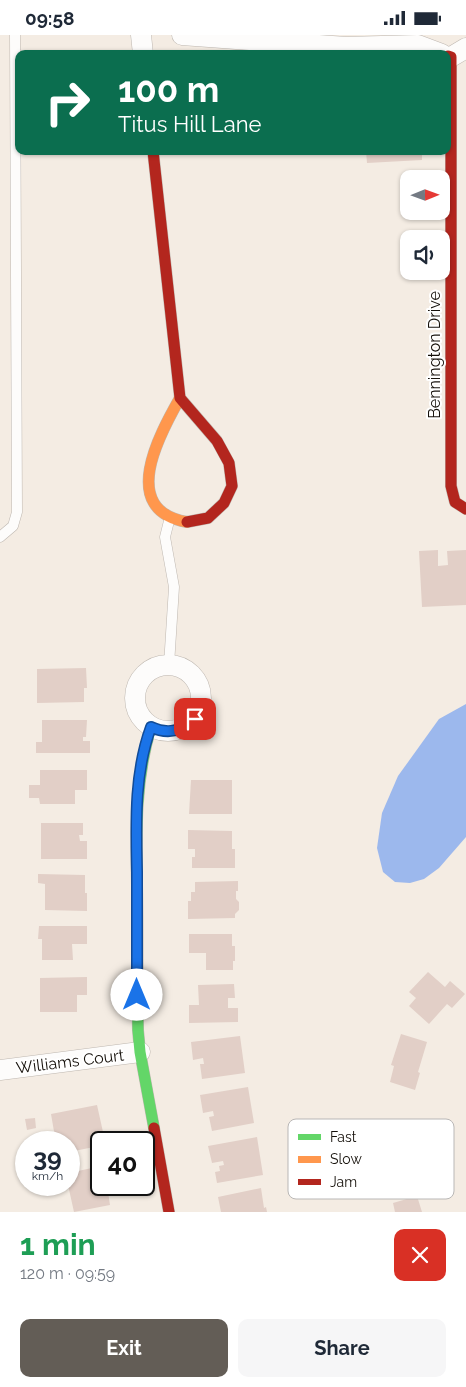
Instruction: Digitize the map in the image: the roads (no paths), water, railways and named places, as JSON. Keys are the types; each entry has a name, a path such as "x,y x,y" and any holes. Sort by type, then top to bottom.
{"street":[{"path":"141,35 143,50"},
{"path":"182,35 346,47 418,45 437,50"},
{"name":"Bennington Drive","path":"451,98 452,54"},
{"path":"153,155 180,398 217,441 229,463 232,486 224,503 208,518 190,521 170,517 159,509 149,492 149,473 154,449 180,398"},
{"name":"Bennington Drive","path":"450,155 451,486 455,501 466,509"},
{"path":"169,665 185,669 196,680 202,696 195,719 182,729 167,732 151,727 136,709 137,685 147,672 154,668 169,665"},
{"path":"151,727 143,755 138,790 136,826 138,1013 140,1052 169,1212"},
{"name":"Williams Court","path":"0,1070 140,1052"}],"lane":[{"path":"15,35 15,50"},
{"path":"0,537 12,526 17,513 16,155"},
{"path":"169,665 174,587 165,537 170,517"}],"water":[{"path":"466,704 466,837 439,868 424,879 410,883 395,882 383,872 377,848 382,813 398,776 439,719"}]}
